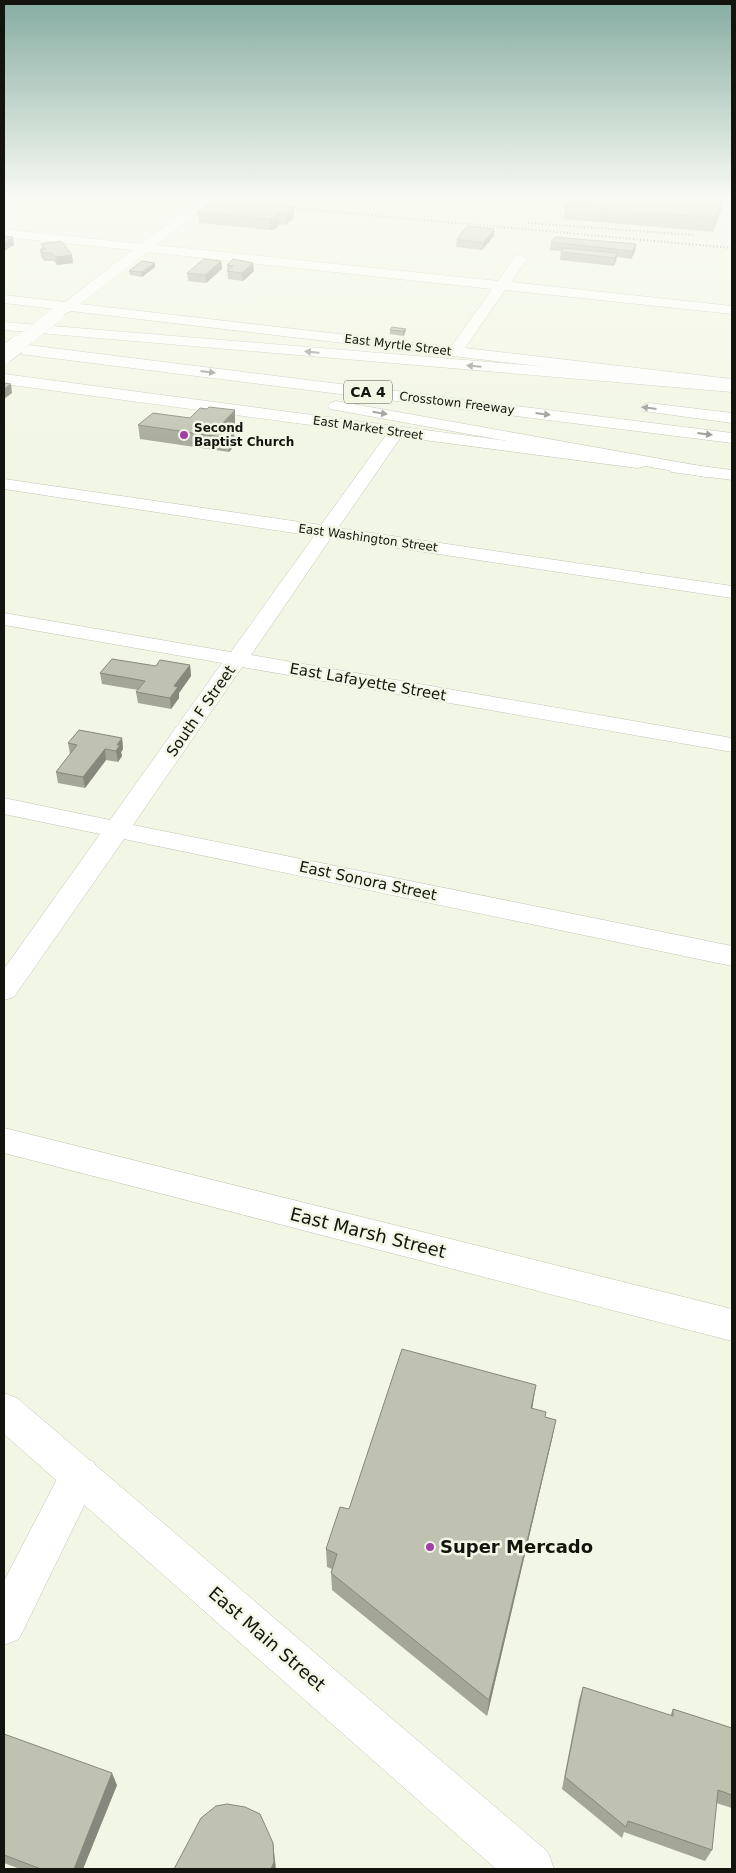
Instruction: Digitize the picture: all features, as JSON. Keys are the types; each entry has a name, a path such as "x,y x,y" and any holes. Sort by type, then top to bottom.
{"main road":[{"path":"4,355 93,286"},
{"path":"455,352 502,286"},
{"path":"506,286 732,310"},
{"name":"East Myrtle Street","path":"4,299 61,311 455,352 732,385"},
{"path":"4,327 732,385"},
{"name":"CA 4","path":"4,327 335,370"},
{"name":"Crosstown Freeway","path":"4,347 732,438"},
{"path":"4,351 299,400"},
{"name":"East Market Street","path":"4,379 732,475"},
{"path":"318,403 706,472"},
{"path":"635,406 732,418"},
{"name":"South F Street","path":"4,990 397,432"},
{"name":"East Washington Street","path":"4,484 732,592"},
{"name":"East Lafayette Street","path":"4,619 732,745"},
{"name":"East Sonora Street","path":"4,806 732,956"},
{"name":"East Marsh Street","path":"4,1140 732,1325"},
{"name":"East Main Street","path":"4,1410 531,1869"},
{"path":"4,1624 80,1475"}],"building":[{"path":"392,327 406,329 403,331 390,330"},
{"path":"4,383 11,384 4,389"},
{"path":"209,407 235,410 217,429 234,432 228,438 138,425 153,413 190,418 200,408 207,409"},
{"path":"112,659 156,666 160,660 190,665 174,686 178,687 170,698 136,692 145,681 100,673"},
{"path":"79,730 122,738 117,745 120,745 116,751 105,749 83,777 56,772 77,745 68,743"},
{"name":"Super Mercado","path":"402,1349 536,1385 531,1408 546,1412 545,1417 556,1420 489,1700 331,1573 337,1554 326,1549 340,1507 349,1509"},
{"path":"583,1687 673,1716 673,1709 732,1728 732,1795 718,1790 712,1850 628,1821 626,1827 565,1777"},
{"path":"4,1734 112,1773 74,1869 41,1869 4,1855"},
{"path":"227,1804 245,1807 260,1814 273,1843 274,1862 271,1869 174,1869 201,1818 216,1806"}],"place":[{"name":"Second Baptist Church","path":"184,435"},
{"name":"Super Mercado","path":"430,1547"}]}
